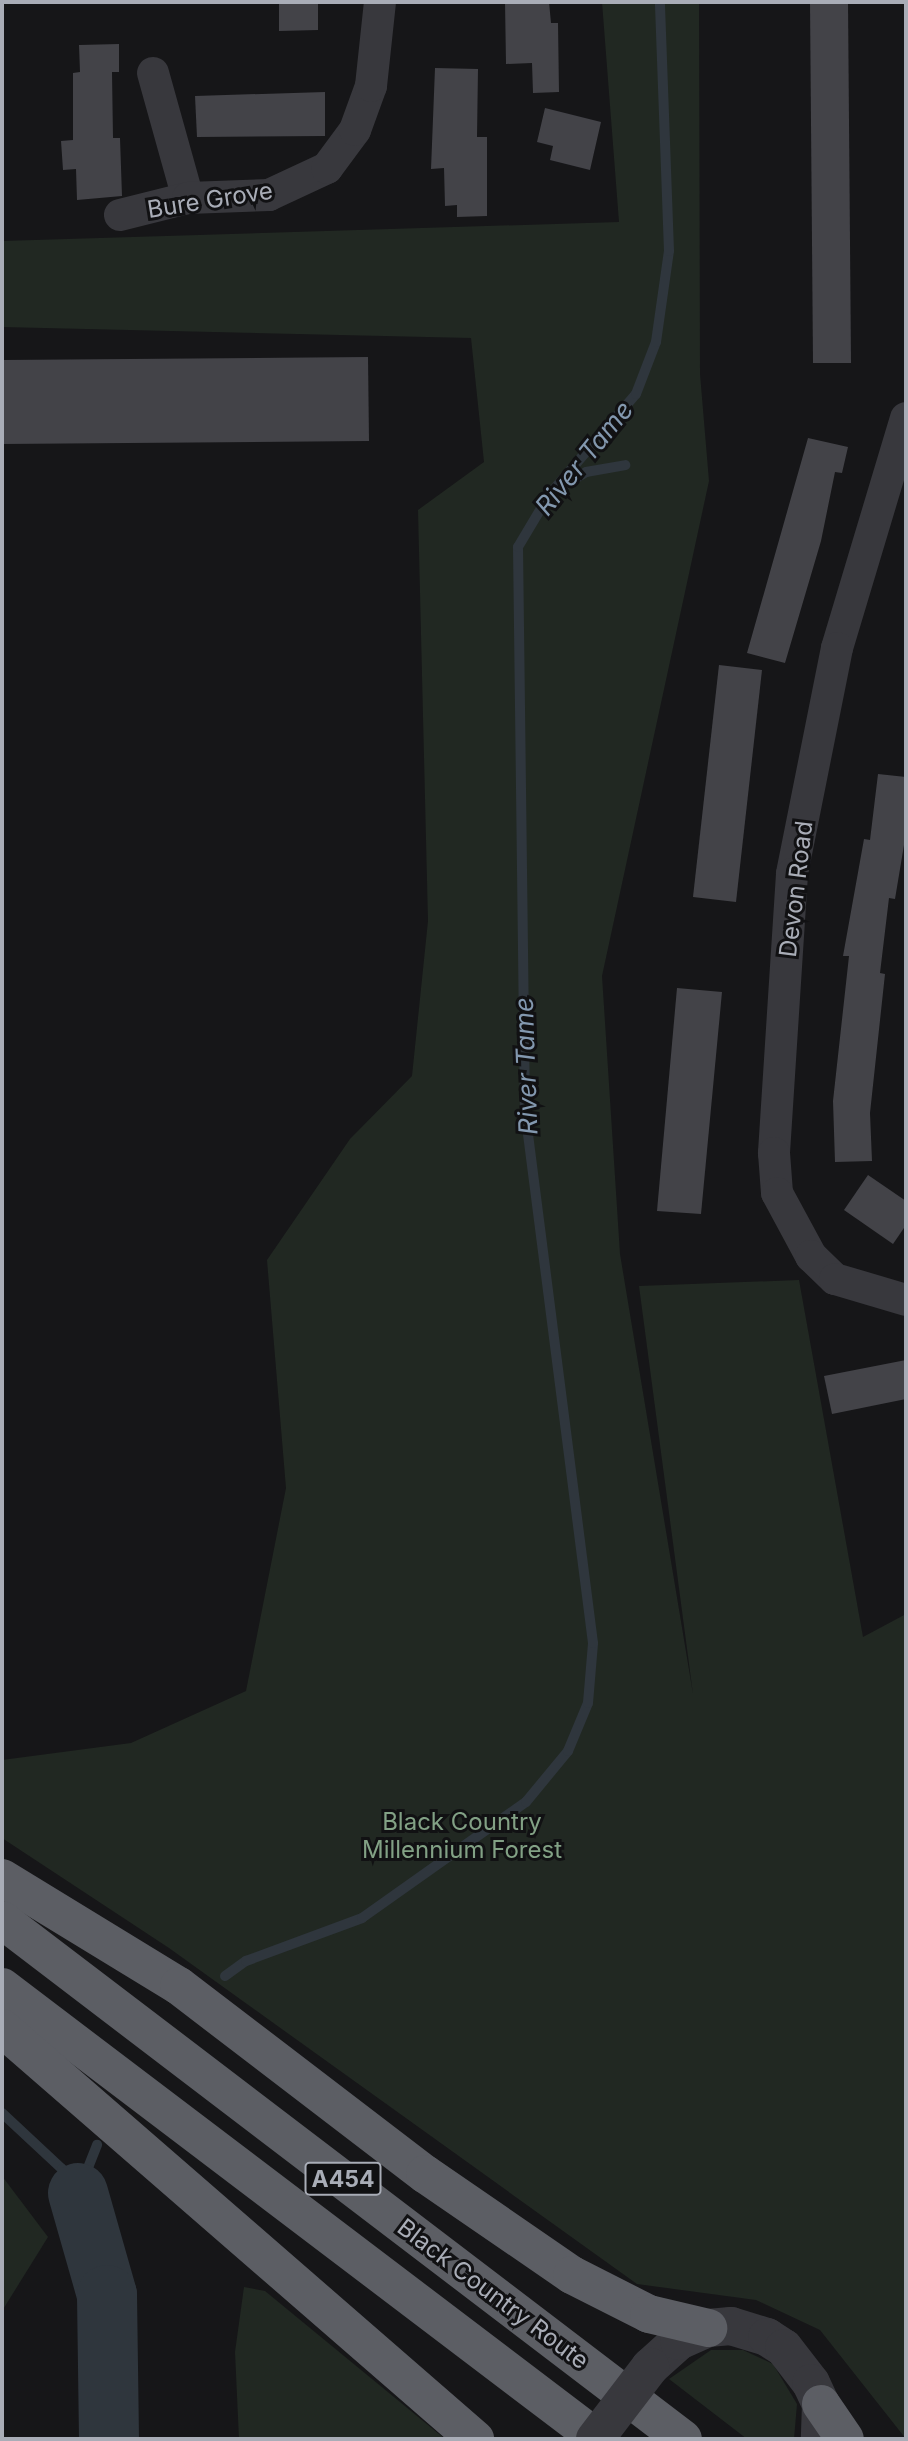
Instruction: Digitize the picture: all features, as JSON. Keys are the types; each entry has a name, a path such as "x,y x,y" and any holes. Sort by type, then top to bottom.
{"highway":[{"path":"2,1878 179,1986 425,2174 572,2275 649,2314 708,2328"},
{"name":"Black Country Route","path":"2,1920 683,2439"},
{"name":"A454","path":"2,1987 596,2439"},
{"path":"2,2028 475,2439"},
{"path":"820,2422 845,2439"}],"street":[{"name":"Bure Grove","path":"120,215 188,198 269,195 327,168 355,130 371,86 380,2"},
{"path":"153,73 188,198"},
{"name":"Devon Road","path":"906,418 837,648 792,874 774,1153 777,1193 811,1256 835,1279 906,1300"},
{"path":"596,2439 650,2367 679,2341 708,2328 731,2326 768,2337 799,2364 820,2422"}],"green space":[{"name":"Black Country Millennium Forest","path":"602,2 699,2 700,374 709,481 602,976 620,1254 693,1694 639,1286 799,1280 863,1637 906,1614 906,2439 820,2330 756,2300 637,2284 169,1948 2,1838 2,1760 131,1743 246,1691 286,1488 267,1260 350,1139 412,1076 428,921 418,510 484,462 471,338 2,327 2,241 619,222"},
{"path":"2,2176 48,2237 2,2311"},
{"path":"244,2287 265,2291 445,2439 239,2439 235,2352"},
{"path":"711,2350 743,2350 773,2364 797,2404 794,2439 747,2439 669,2379"}],"building":[{"path":"279,2 318,2 318,30 279,31"},
{"path":"505,2 549,2 551,23 558,23 559,92 533,93 532,63 506,64"},
{"path":"810,2 848,2 851,363 813,363"},
{"path":"119,44 119,72 112,72 113,138 120,138 122,196 77,200 76,169 63,170 61,141 73,140 73,73 80,72 79,45"},
{"path":"435,68 478,69 477,137 487,137 487,216 457,217 457,205 445,206 444,168 431,169"},
{"path":"325,92 325,136 197,137 195,96"},
{"path":"545,108 601,122 590,170 550,160 553,146 537,142"},
{"path":"368,357 369,441 2,444 2,360"},
{"path":"808,438 848,447 842,473 835,472 821,541 785,663 747,653"},
{"path":"719,665 762,670 736,902 693,897"},
{"path":"878,774 906,777 906,833 895,899 889,898 880,973 885,974 870,1113 872,1161 835,1162 833,1101 849,956 843,956 864,839 870,840"},
{"path":"677,988 722,992 701,1214 657,1211"},
{"path":"868,1175 906,1201 906,1225 893,1244 844,1210"},
{"path":"906,1360 906,1399 832,1414 824,1376"}],"waterway":[{"name":"River Tame","path":"225,1976 246,1961 362,1918 526,1802 568,1751 588,1703 593,1643 525,1111 518,547 549,495 636,394 656,342 669,251 660,2"},
{"path":"558,489 586,472 625,465"},
{"path":"2,2113 62,2169 78,2193"},
{"name":"River Tame","path":"78,2193 97,2145"},
{"name":"River Tame","path":"78,2193 107,2295 109,2439"}]}
